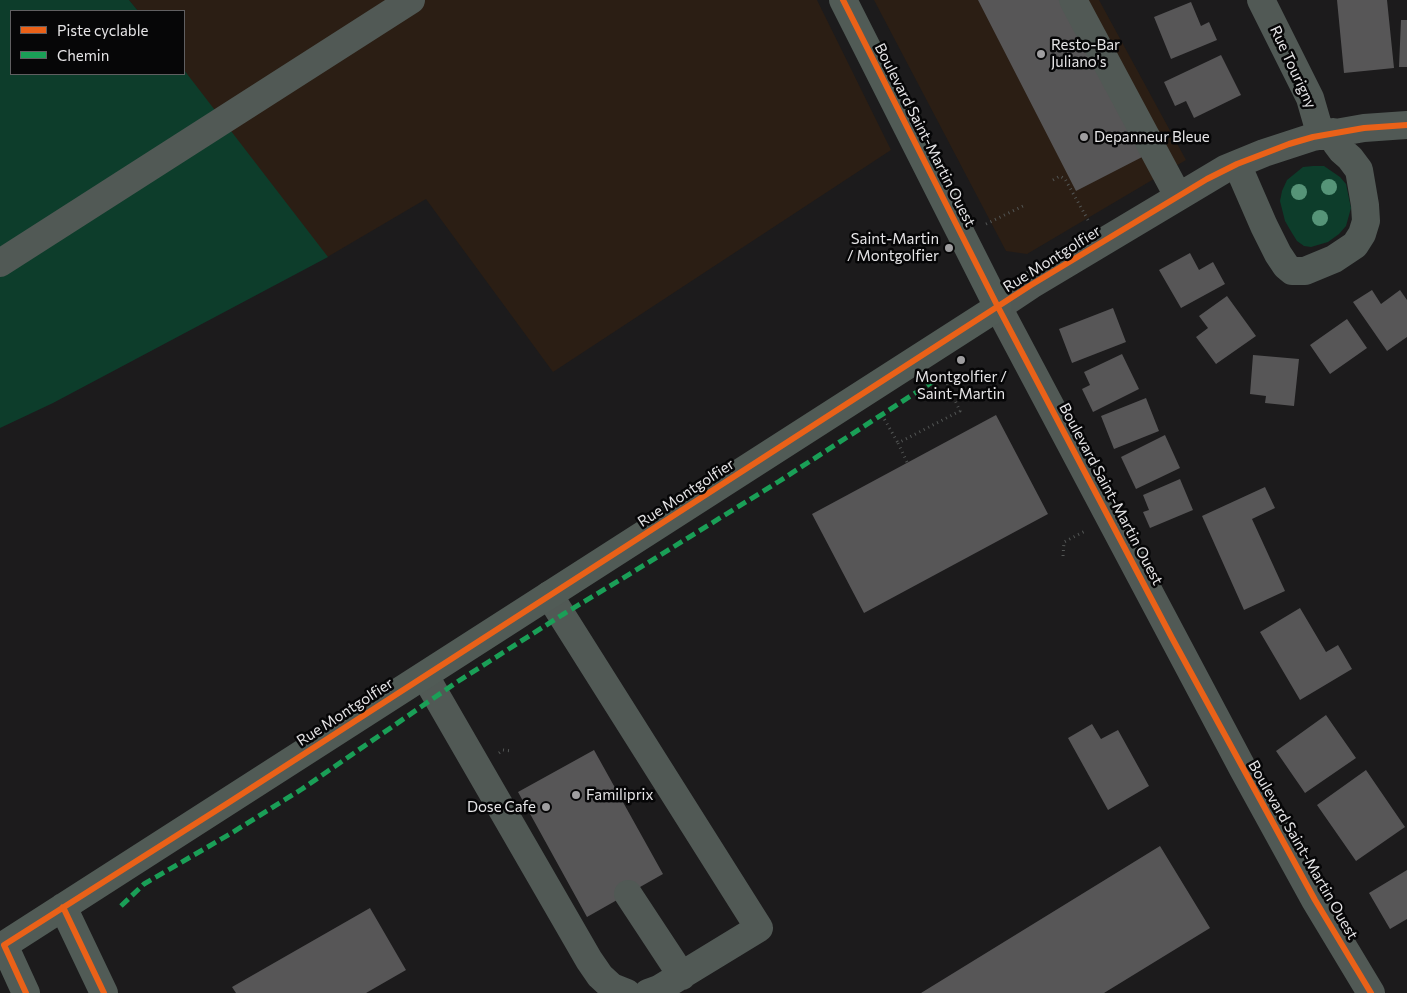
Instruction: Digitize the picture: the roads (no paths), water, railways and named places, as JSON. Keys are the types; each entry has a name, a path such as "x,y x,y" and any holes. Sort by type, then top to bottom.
{"main road":[{"name":"Boulevard Saint-Martin Ouest","path":"843,0 998,307"},
{"name":"Rue Montgolfier","path":"2,946 998,307"},
{"path":"63,907 104,993"},
{"path":"2,946 26,993"}],"street":[{"path":"0,263 410,0"},
{"path":"1073,0 1178,196"},
{"name":"Rue Tourigny","path":"1261,0 1327,134"},
{"name":"Rue Montgolfier","path":"998,307 1178,196 1237,164 1289,144 1327,134 1407,125"},
{"path":"1237,164 1278,254 1292,271 1304,272 1334,259 1355,245 1362,234 1366,221 1359,170 1327,134"},
{"name":"Boulevard Saint-Martin Ouest","path":"998,307 1243,770 1315,900 1370,993"},
{"path":"550,595 759,928 682,976 648,993"},
{"path":"425,676 589,960 600,976 612,987 627,993"},
{"path":"628,894 682,976"}],"place":[{"name":"Resto-Bar Juliano's","path":"1041,54"},
{"name":"Depanneur Bleue","path":"1084,137"},
{"name":"Saint-Martin / Montgolfier","path":"949,248"},
{"name":"Montgolfier / Saint-Martin","path":"961,360"},
{"name":"Familiprix","path":"576,795"},
{"name":"Dose Cafe","path":"546,807"}]}
